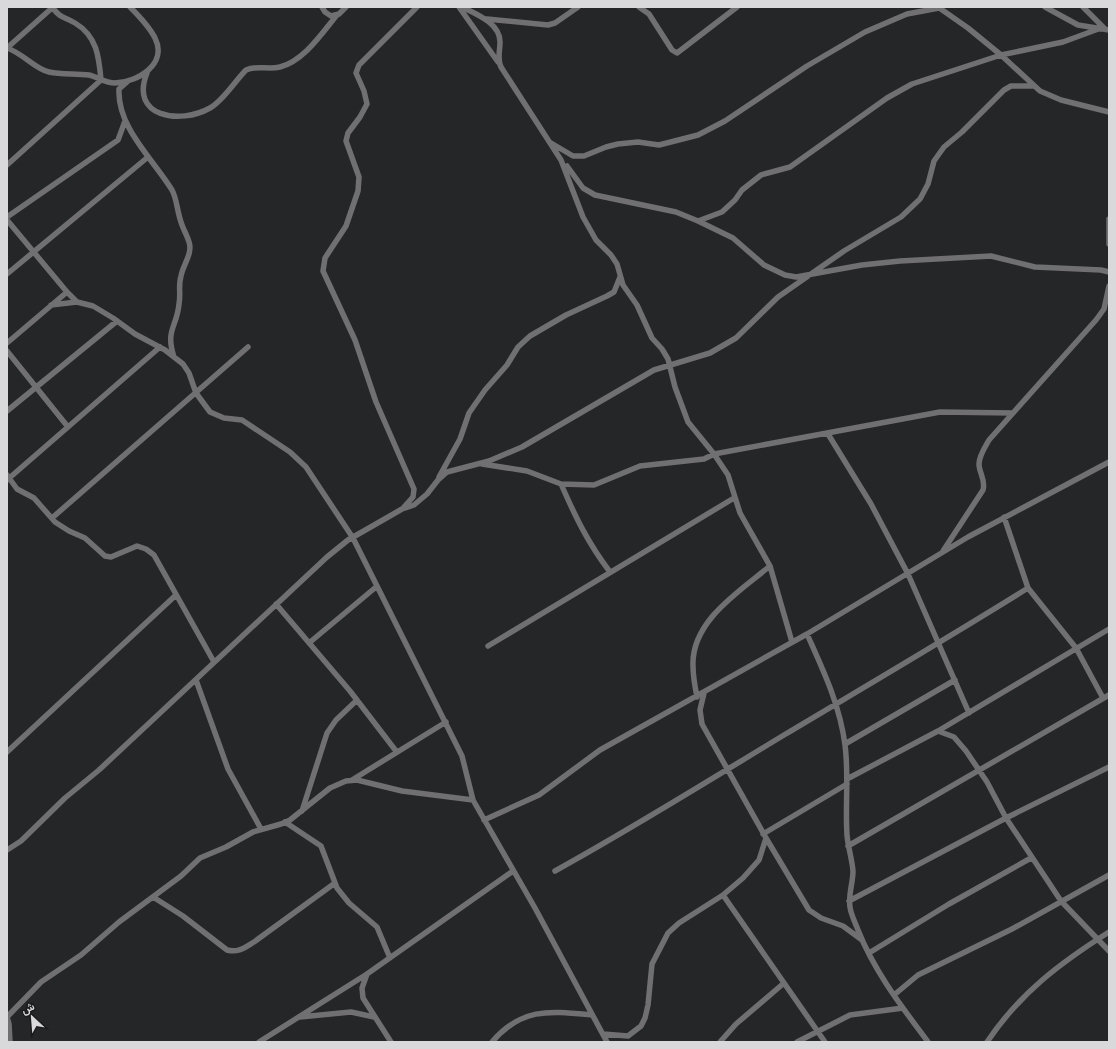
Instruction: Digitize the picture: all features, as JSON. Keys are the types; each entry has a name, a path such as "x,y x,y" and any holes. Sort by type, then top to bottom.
{"street":[{"path":"101,80 100,60 96,47 89,34 76,24 60,17 53,7 7,48 23,55 41,69 49,72 91,76 101,80 114,83 127,82"},
{"path":"130,7 155,38 159,53 156,62 147,73 142,85 143,94 149,106 155,112 176,118 211,108 246,70 253,66 260,68 280,67 291,62 306,50 346,7"},
{"path":"322,7 324,12 331,16 337,15"},
{"path":"402,509 413,497 414,489 376,402 355,340 323,271 325,258 346,226 358,191 359,177 346,141 348,133 360,117 367,104 364,91 356,73 358,65 417,7"},
{"path":"459,7 498,62 551,142 561,160 583,217 596,240 611,255 623,285 637,305 652,338 662,349 670,365 675,387 688,422 714,454 728,475 734,498 744,522 770,566 792,642"},
{"path":"462,7 486,20 493,26 500,40 498,62"},
{"path":"486,20 548,25 555,23 578,7"},
{"path":"639,7 649,14 672,50 677,53 737,7"},
{"path":"1045,7 1066,20 1078,25 1105,29"},
{"path":"1083,7 1105,29"},
{"path":"551,142 573,156 584,156 618,144 638,142 659,145 698,135 725,121 807,66 865,32 907,14 938,8 968,28 1001,55 1040,91 1061,100 1109,112"},
{"path":"698,220 722,212 735,200 742,190 761,175 790,166 888,98 912,84 1001,55 1064,42 1105,29"},
{"path":"147,73 127,82 119,89 118,99 125,121 148,157 172,190 181,222 190,243 190,252 180,277 178,288 179,304 170,338 174,357"},
{"path":"7,165 101,80"},
{"path":"438,480 447,472 479,463 522,447 654,370 710,353 736,338 778,297 812,275 844,251 901,217 920,199 928,184 934,161 941,152 1004,90 1012,86 1034,86"},
{"path":"77,302 66,292 7,218 118,140 125,121"},
{"path":"7,274 148,157"},
{"path":"561,160 583,188 595,195 676,212 698,220 734,238 773,270 796,277 862,265 900,261 991,256 1035,267 1102,270 1109,272"},
{"path":"1109,219 1109,244"},
{"path":"7,850 21,840 65,798 99,770 327,557 352,538 402,509 414,505 427,494 438,480 460,439 469,413 485,390 507,365 518,347 530,336 566,315 611,294 618,284 620,276"},
{"path":"942,553 983,490 984,482 979,464 983,450 989,440 1104,310 1109,286"},
{"path":"7,343 66,292"},
{"path":"51,305 77,302 93,306 135,334 160,347 174,357 189,373 196,392 210,412 224,418 242,420 290,452 306,467 352,538 462,756 473,800 607,1042"},
{"path":"7,411 35,386 117,321"},
{"path":"160,347 8,478 18,490 34,498 52,518 69,531 85,538 105,556 111,557 133,547 146,549 154,555 214,662"},
{"path":"52,518 248,347"},
{"path":"7,350 68,427"},
{"path":"479,463 527,471 561,484 594,486 640,466 704,459 714,454 940,412 1013,413"},
{"path":"828,434 871,504 908,574 940,643 969,713"},
{"path":"484,820 547,791 600,750 704,693 727,677 807,634 1004,517 1109,462"},
{"path":"561,484 584,533 610,572"},
{"path":"488,646 734,498"},
{"path":"1004,517 1028,588 1076,648 1103,698"},
{"path":"697,697 692,665 700,634 718,610 770,566"},
{"path":"309,643 376,587"},
{"path":"555,871 630,829 729,770 836,704 940,643 1028,588"},
{"path":"7,752 176,595"},
{"path":"276,604 357,700 396,751"},
{"path":"603,1034 628,1036 641,1026 648,1005 652,964 668,933 679,923 723,895 742,878 759,860 764,836 847,782 969,713 1109,629"},
{"path":"807,634 836,704 845,744 848,846 853,870 849,900 851,913 868,953 894,995 928,1042"},
{"path":"196,680 228,770 261,829"},
{"path":"845,744 955,680"},
{"path":"704,693 700,710 702,724 729,770 764,836 809,910 820,918 843,926 862,940"},
{"path":"848,846 1109,695"},
{"path":"302,811 327,732 336,720 357,700"},
{"path":"10,1042 7,1017 41,982 80,955 119,922 181,876 200,858 226,847 261,829 285,822 302,811 330,788 351,780 396,751 446,722"},
{"path":"938,731 954,737 980,771 992,790 1006,818 1061,902 1109,951"},
{"path":"849,900 1006,818 1109,767"},
{"path":"351,780 396,790 473,800"},
{"path":"285,822 321,846 339,892 349,903 377,927 390,958"},
{"path":"868,953 949,904 1031,858"},
{"path":"259,1042 367,974 513,871"},
{"path":"894,995 918,975 1012,929 1109,875"},
{"path":"153,897 183,916 227,950 233,952 240,951 254,942 335,883"},
{"path":"723,895 825,1042"},
{"path":"987,1042 1005,1016 1027,993 1062,963 1109,932"},
{"path":"367,974 362,988 365,1003 391,1042"},
{"path":"720,1042 736,1024 784,984"},
{"path":"797,1042 856,1013 903,1008"},
{"path":"492,1042 506,1027 531,1014 550,1011 592,1014"},
{"path":"298,1017 316,1014 351,1012 374,1017"}]}
